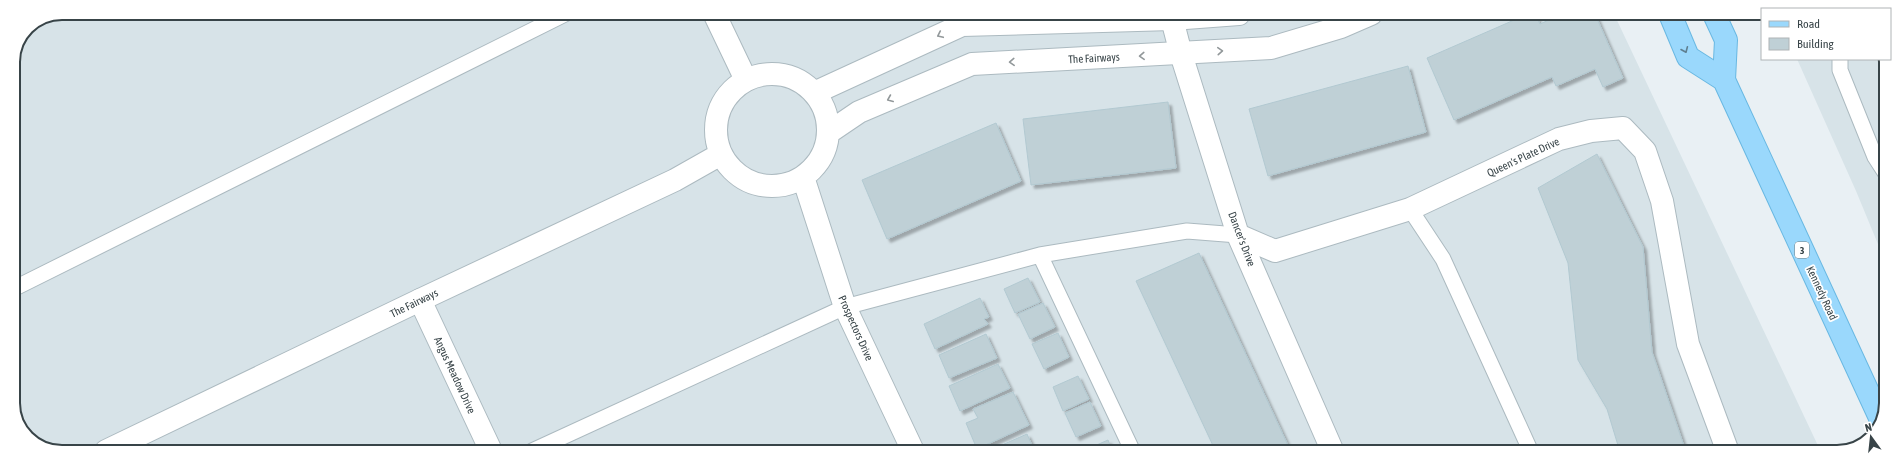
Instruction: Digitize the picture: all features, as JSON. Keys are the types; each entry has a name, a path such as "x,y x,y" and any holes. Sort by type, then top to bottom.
{"main road":[{"path":"1673,20 1688,57 1724,80"},
{"name":"Kennedy Road","path":"1717,20 1726,40 1724,80 1877,414"}],"street":[{"path":"717,20 746,80"},
{"path":"814,93 962,25 1137,20"},
{"name":"Dancer's Drive","path":"1172,20 1181,54 1238,235 1330,445"},
{"name":"The Fairways","path":"828,133 859,112 972,64 1271,48 1341,27 1357,20"},
{"path":"770,74 794,79 814,93 826,114 828,133 824,150 816,165 803,177 778,186 752,183 731,168 721,154 715,131 718,115 724,101 734,89 746,80 770,74"},
{"name":"Queen's Plate Drive","path":"1238,235 1275,251 1410,209 1559,139 1591,131 1623,128 1645,151 1659,194 1688,344 1725,445"},
{"name":"The Fairways","path":"118,445 420,300 675,180 721,154"},
{"name":"Prospectors Drive","path":"803,177 845,307 910,445"},
{"name":"Angus Meadow Drive","path":"420,300 488,445"}],"lane":[{"path":"20,286 553,20"},
{"path":"1840,60 1840,70 1869,143 1879,163"},
{"path":"1410,209 1443,259 1527,445"},
{"path":"545,445 845,307 1040,255 1187,231 1238,235"},
{"path":"1040,255 1130,445"}],"shaded area":[{"path":"1617,20 1818,445 62,445 49,443 37,436 27,426 21,411 20,62 23,46 32,32 46,23 54,21"},
{"path":"1797,60 1879,60 1879,247"}],"building":[{"path":"1514,20 1538,20 1540,24 1549,20 1598,20 1623,78 1603,87 1595,69 1556,86 1552,77 1454,120 1427,58"},
{"path":"1408,66 1426,132 1268,176 1249,109"},
{"path":"1168,102 1176,168 1031,185 1023,119"},
{"path":"996,123 1021,181 887,239 862,180"},
{"path":"1597,154 1643,247 1652,352 1684,445 1618,445 1607,409 1578,360 1568,263 1538,188"},
{"path":"1199,253 1288,445 1213,445 1136,281"},
{"path":"1028,278 1040,302 1015,313 1004,289"},
{"path":"980,298 989,317 984,319 988,324 935,349 924,324"},
{"path":"1043,303 1055,327 1030,339 1018,314"},
{"path":"1058,333 1069,357 1044,369 1032,344"},
{"path":"986,334 997,358 949,378 939,355"},
{"path":"998,364 1010,388 960,411 949,386"},
{"path":"1078,376 1089,399 1063,411 1053,387"},
{"path":"1013,392 1029,425 986,445 975,445 966,423 978,418 973,409"},
{"path":"1090,402 1101,426 1076,437 1065,413"},
{"path":"1027,434 1032,445 1002,445"},
{"path":"1108,440 1110,445 1097,445"}]}
